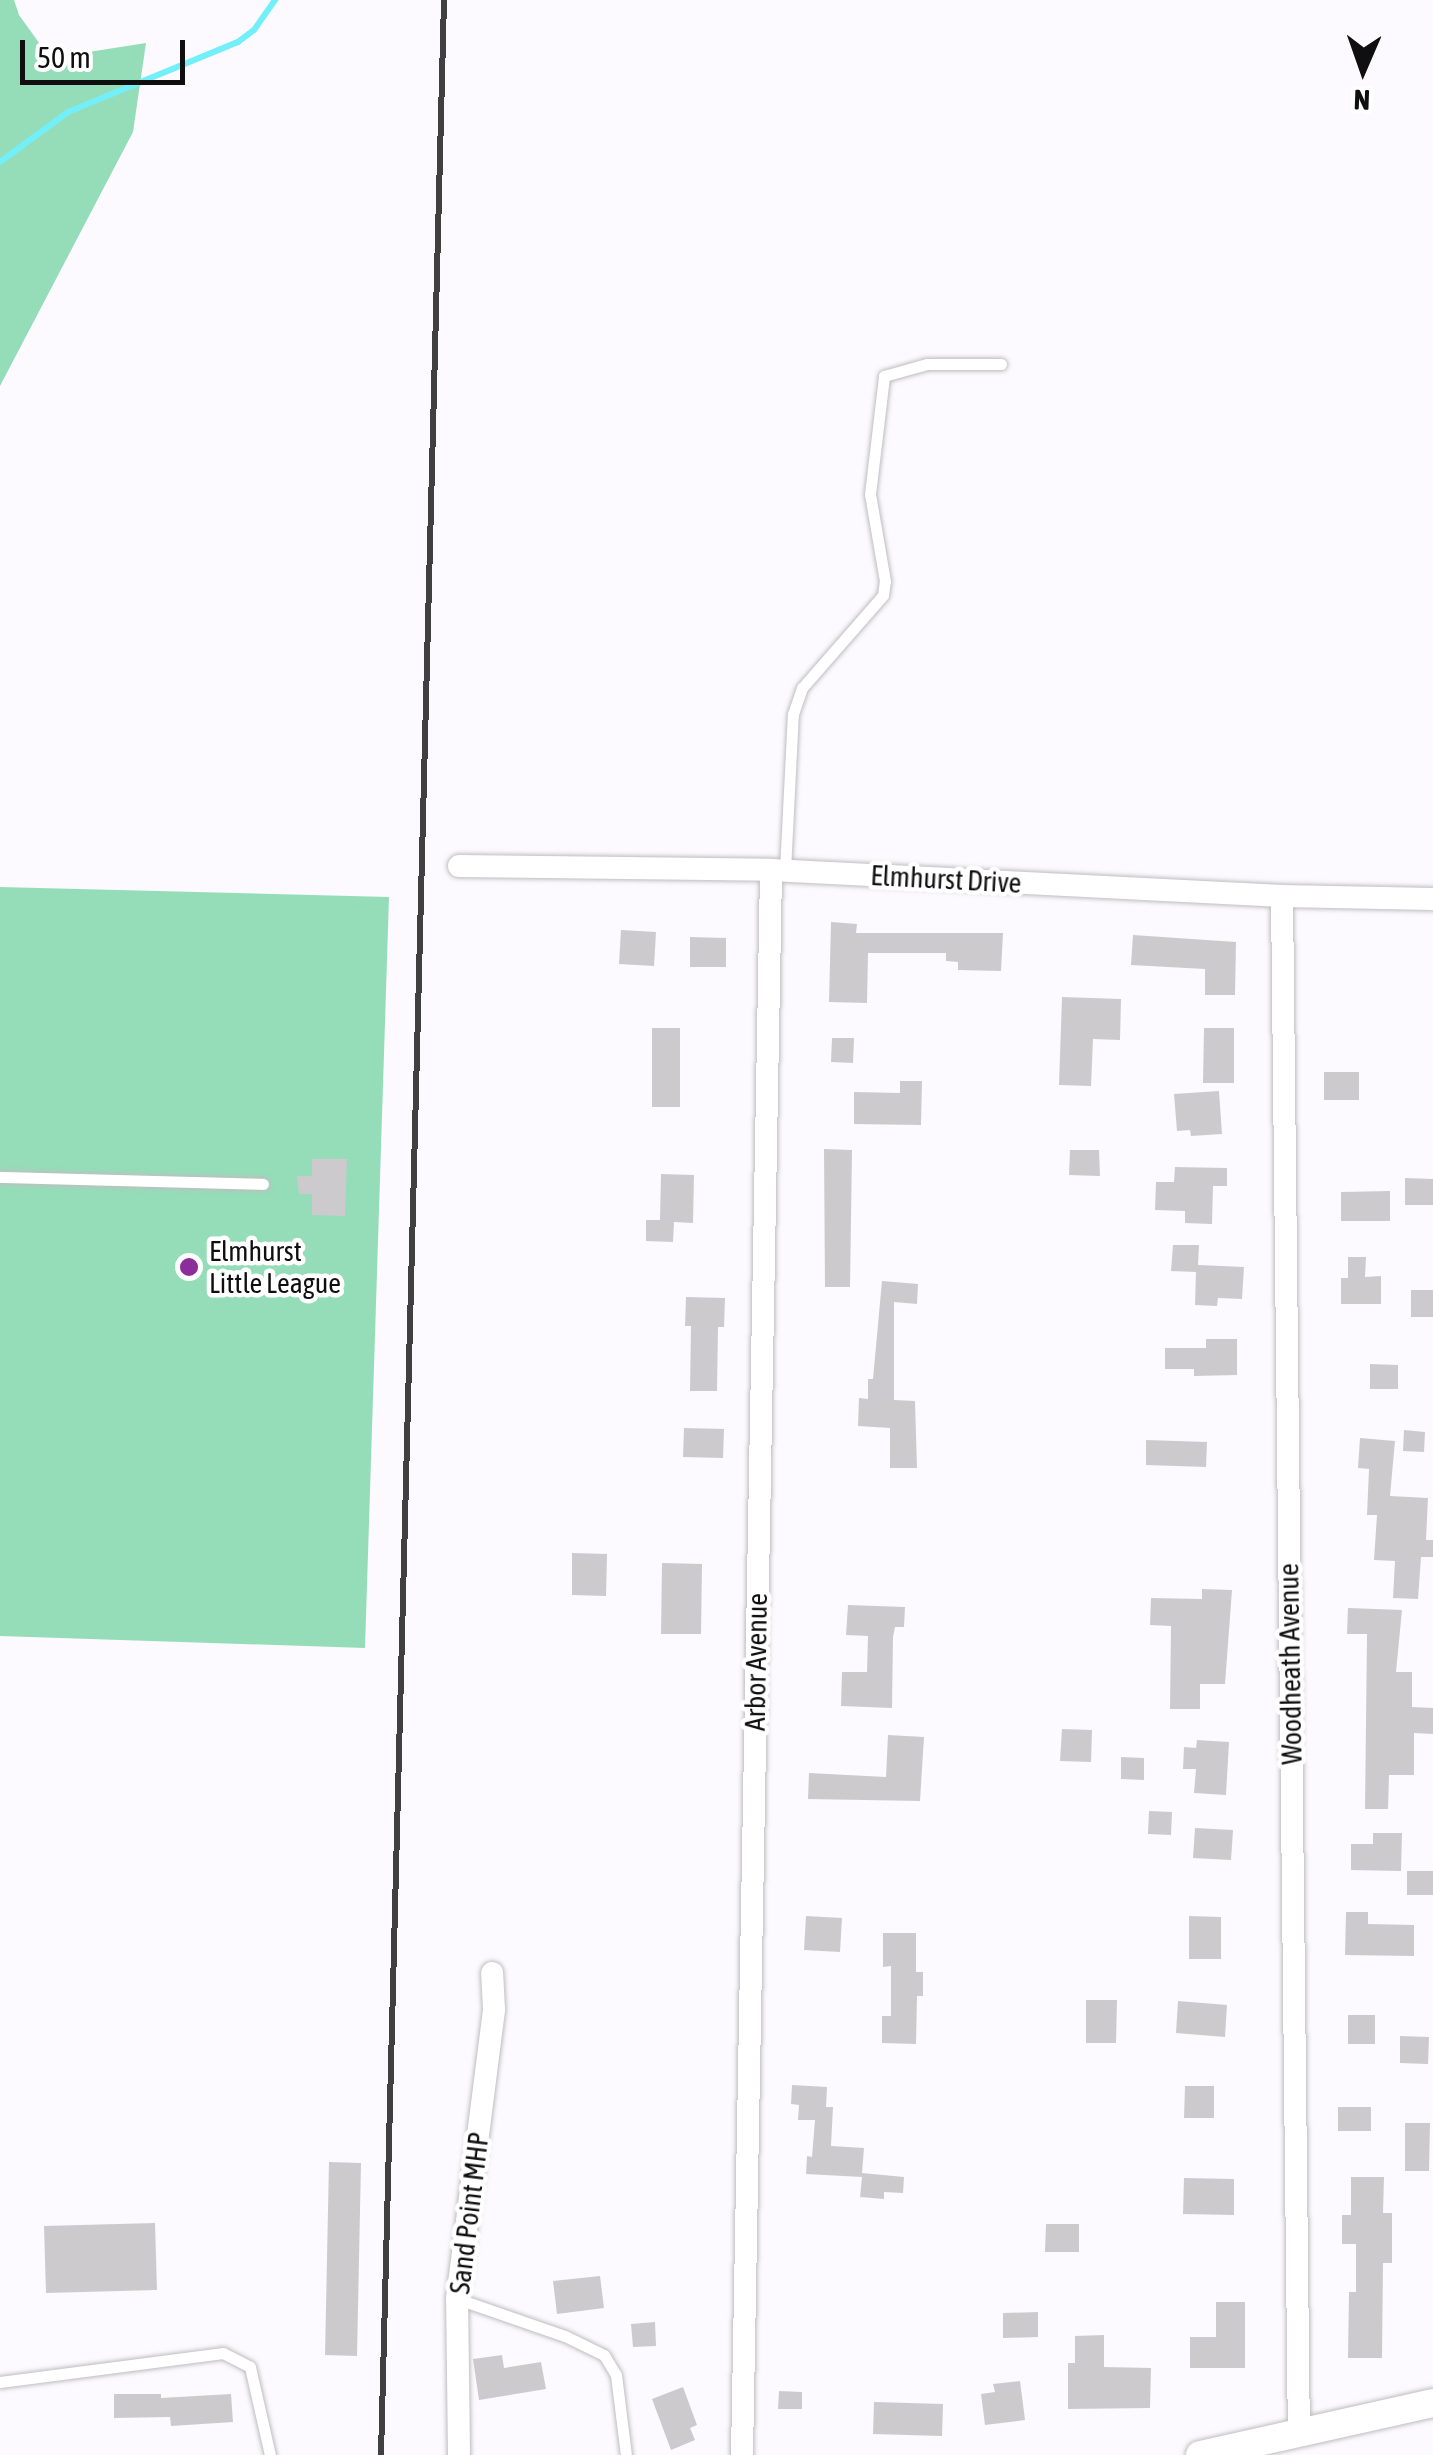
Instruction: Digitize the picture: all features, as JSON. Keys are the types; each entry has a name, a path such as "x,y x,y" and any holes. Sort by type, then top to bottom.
{"street":[{"name":"Elmhurst Drive","path":"459,866 778,870 1282,896 1433,899"},
{"name":"Arbor Avenue","path":"742,2455 778,870"},
{"name":"Woodheath Avenue","path":"1282,896 1298,2432"},
{"name":"Sand Point MHP","path":"459,2455 458,2299 494,2009 492,1973"},
{"path":"1200,2455 1433,2403"}],"lane":[{"path":"778,870 793,714 802,688 883,595 886,582 870,494 884,376 927,364 1001,364"},
{"path":"0,1176 262,1184"},
{"path":"458,2299 566,2336 604,2355 616,2375 626,2455"},
{"path":"0,2382 222,2353 250,2367 270,2455"}],"green space":[{"path":"0,0 14,0 19,15 50,58 146,43 133,132 0,386"},
{"name":"Elmhurst Little League","path":"0,887 389,897 365,1648 0,1636"}],"building":[{"path":"831,922 857,924 856,933 1003,933 1001,971 958,970 958,962 946,961 946,953 868,953 867,1003 829,1002"},
{"path":"621,930 656,932 654,966 619,964"},
{"path":"1133,935 1236,942 1235,995 1205,995 1205,969 1131,965"},
{"path":"690,937 726,938 726,967 690,967"},
{"path":"1062,997 1121,999 1120,1040 1093,1039 1091,1086 1059,1085"},
{"path":"652,1028 680,1028 680,1107 652,1107"},
{"path":"1204,1028 1234,1028 1234,1083 1203,1083"},
{"path":"832,1038 854,1038 853,1063 831,1062"},
{"path":"1324,1072 1359,1072 1359,1100 1324,1100"},
{"path":"900,1081 922,1081 921,1125 854,1124 854,1092 900,1093"},
{"path":"1219,1091 1222,1134 1191,1136 1190,1130 1177,1131 1174,1094"},
{"path":"824,1149 852,1150 850,1287 825,1287"},
{"path":"1070,1150 1099,1150 1100,1176 1069,1175"},
{"path":"312,1159 347,1159 345,1216 312,1215 312,1194 299,1194 297,1176 312,1176"},
{"path":"1175,1167 1227,1168 1227,1186 1213,1186 1212,1224 1185,1223 1185,1211 1155,1210 1156,1182 1174,1182"},
{"path":"661,1174 694,1175 693,1223 674,1222 673,1242 646,1241 646,1220 660,1220"},
{"path":"1405,1178 1433,1179 1433,1205 1405,1205"},
{"path":"1390,1191 1390,1221 1341,1221 1341,1192"},
{"path":"1173,1245 1199,1245 1198,1265 1244,1267 1242,1299 1218,1298 1217,1306 1195,1305 1196,1272 1171,1271"},
{"path":"1348,1257 1366,1257 1365,1277 1381,1276 1381,1304 1341,1304 1341,1278 1348,1278"},
{"path":"882,1281 918,1284 917,1304 894,1302 894,1400 915,1401 917,1468 890,1468 890,1428 858,1426 859,1398 868,1399 868,1379 873,1379"},
{"path":"1411,1290 1433,1290 1433,1317 1411,1317"},
{"path":"686,1297 725,1298 724,1327 718,1327 717,1391 690,1391 691,1326 685,1326"},
{"path":"1206,1339 1237,1339 1237,1375 1194,1376 1194,1369 1165,1369 1165,1348 1206,1348"},
{"path":"1370,1364 1398,1365 1398,1389 1370,1389"},
{"path":"684,1428 724,1429 723,1458 683,1457"},
{"path":"1404,1430 1425,1432 1424,1452 1403,1451"},
{"path":"1360,1438 1395,1441 1390,1496 1428,1498 1426,1540 1433,1540 1433,1557 1421,1557 1418,1599 1393,1598 1395,1561 1374,1560 1377,1515 1367,1515 1369,1469 1358,1468"},
{"path":"1146,1440 1207,1442 1206,1467 1146,1465"},
{"path":"572,1553 607,1554 606,1596 572,1595"},
{"path":"662,1563 702,1564 701,1634 661,1634"},
{"path":"1202,1589 1232,1590 1225,1684 1200,1684 1200,1709 1170,1709 1171,1626 1150,1625 1151,1598 1202,1599"},
{"path":"848,1605 905,1607 904,1627 895,1627 893,1637 892,1708 841,1706 842,1672 867,1672 868,1636 846,1635"},
{"path":"1348,1608 1402,1610 1396,1672 1412,1672 1412,1707 1433,1708 1433,1734 1414,1733 1414,1775 1389,1775 1388,1809 1365,1809 1367,1634 1347,1634"},
{"path":"1062,1729 1092,1730 1091,1762 1060,1761"},
{"path":"888,1735 924,1737 920,1801 808,1799 809,1773 886,1777"},
{"path":"1197,1740 1229,1742 1226,1795 1194,1793 1196,1769 1183,1769 1184,1747 1196,1748"},
{"path":"1121,1757 1144,1758 1144,1780 1121,1779"},
{"path":"1149,1811 1172,1812 1171,1835 1148,1834"},
{"path":"1195,1828 1233,1830 1231,1860 1193,1858"},
{"path":"1373,1833 1402,1833 1401,1871 1351,1870 1351,1844 1373,1844"},
{"path":"1407,1871 1433,1871 1433,1895 1407,1895"},
{"path":"1346,1912 1368,1912 1368,1924 1414,1925 1414,1956 1345,1955"},
{"path":"806,1916 842,1918 840,1952 804,1950"},
{"path":"1189,1916 1221,1917 1221,1959 1189,1959"},
{"path":"883,1933 916,1933 916,1972 923,1972 923,1996 917,1996 916,2044 882,2043 882,2016 891,2016 891,1966 883,1967"},
{"path":"1086,2000 1117,2000 1116,2043 1086,2043"},
{"path":"1178,2001 1227,2005 1225,2037 1176,2033"},
{"path":"1348,2015 1375,2015 1375,2044 1348,2044"},
{"path":"1400,2036 1429,2037 1428,2064 1400,2063"},
{"path":"792,2085 827,2087 826,2107 833,2107 831,2146 864,2148 862,2173 904,2177 903,2193 884,2192 884,2199 860,2197 862,2177 806,2174 807,2156 812,2157 815,2120 798,2120 799,2105 791,2104"},
{"path":"1185,2086 1214,2086 1214,2118 1184,2118"},
{"path":"1338,2107 1371,2107 1371,2131 1338,2131"},
{"path":"1405,2123 1430,2123 1429,2171 1405,2171"},
{"path":"329,2162 361,2163 357,2356 325,2355"},
{"path":"1351,2177 1384,2177 1383,2213 1392,2213 1392,2263 1383,2263 1382,2358 1348,2358 1349,2292 1356,2292 1356,2244 1342,2244 1342,2215 1351,2215"},
{"path":"1184,2178 1234,2179 1234,2215 1183,2214"},
{"path":"155,2223 157,2290 46,2293 44,2226"},
{"path":"1046,2224 1079,2224 1079,2252 1045,2252"},
{"path":"600,2276 604,2308 557,2314 553,2281"},
{"path":"1216,2302 1245,2302 1245,2368 1190,2368 1190,2337 1216,2337"},
{"path":"1038,2312 1038,2337 1003,2338 1003,2313"},
{"path":"655,2322 656,2346 633,2347 631,2324"},
{"path":"1104,2335 1104,2367 1151,2368 1150,2408 1068,2409 1068,2363 1075,2363 1075,2336"},
{"path":"502,2355 504,2368 541,2362 546,2389 479,2400 473,2359"},
{"path":"1020,2381 1025,2420 985,2425 981,2394 995,2392 993,2384"},
{"path":"683,2387 697,2425 690,2428 695,2440 671,2450 652,2399"},
{"path":"779,2391 802,2392 802,2409 778,2409"},
{"path":"114,2394 161,2394 161,2398 231,2394 233,2422 171,2426 170,2417 114,2418"},
{"path":"874,2402 943,2404 942,2436 873,2434"}],"waterway":[{"path":"0,162 68,112 238,42 254,30 275,0"}],"railway":[{"path":"381,2455 444,0"}],"place":[{"name":"Elmhurst Little League","path":"189,1267"}]}
